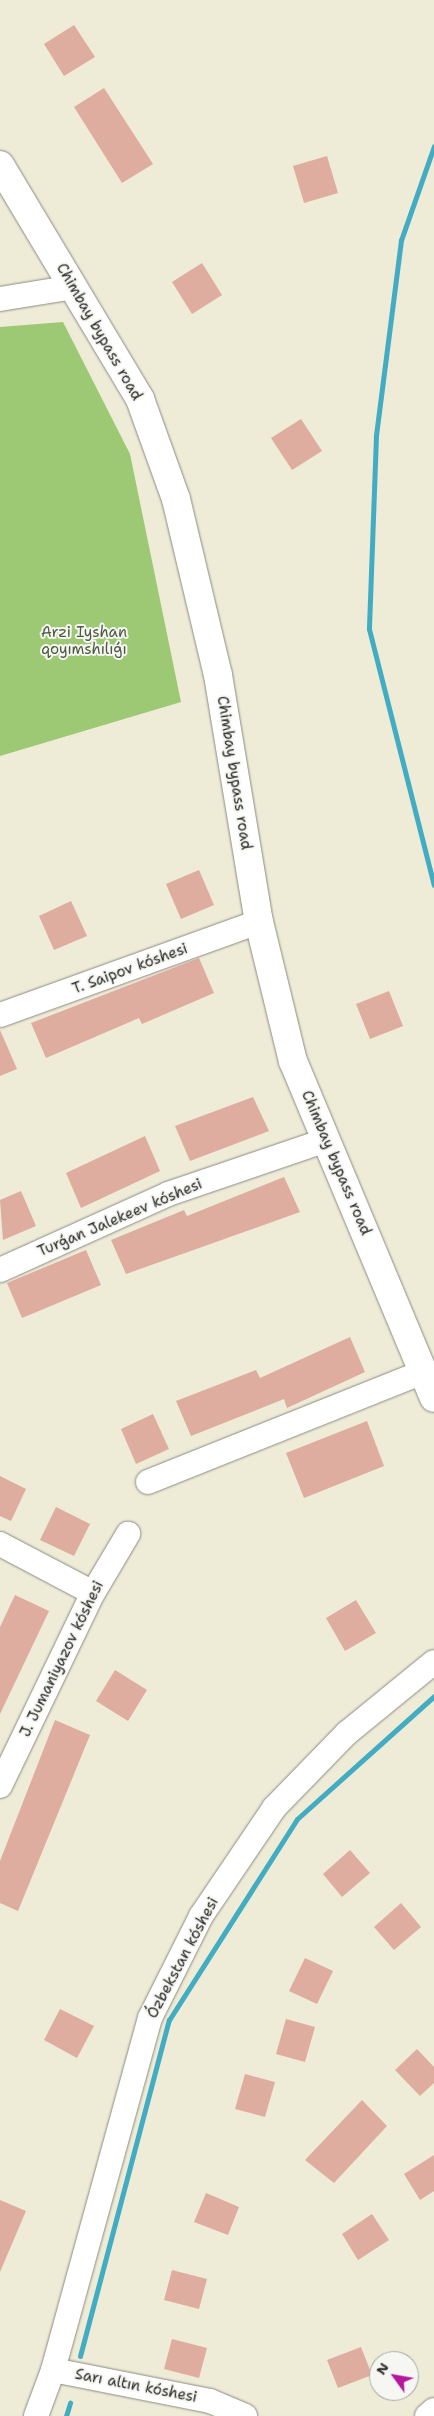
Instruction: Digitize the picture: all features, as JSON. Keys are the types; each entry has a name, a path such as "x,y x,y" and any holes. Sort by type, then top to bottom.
{"main road":[{"name":"Chimbay bypass road","path":"0,165 140,399 176,499 218,675 259,922 293,1061 421,1373 434,1398"}],"street":[{"path":"0,299 73,287"},
{"name":"T. Saipov kóshesi","path":"0,1016 259,922"},
{"name":"Turǵan Jalekeev kóshesi","path":"0,1270 168,1194 327,1140"},
{"path":"148,1482 421,1373"},
{"name":"J. Jumaniyazov kóshesi","path":"2,1776 93,1593 128,1534"},
{"path":"0,1544 93,1593"},
{"name":"Ózbekstan kóshesi","path":"36,2416 53,2370 150,2018 201,1916 274,1808 347,1733 434,1662"},
{"name":"Sarı altın kóshesi","path":"53,2370 210,2401 245,2416"},
{"path":"427,2416 434,2410"}],"green space":[{"name":"Arzi Iyshan qoyımshılıǵı","path":"63,322 130,454 181,702 0,756 0,327"}],"building":[{"path":"74,25 95,57 64,76 44,44"},
{"path":"104,88 153,164 122,183 74,107"},
{"path":"327,156 338,193 304,203 293,166"},
{"path":"202,263 222,295 192,314 172,282"},
{"path":"301,419 322,451 292,470 271,438"},
{"path":"199,870 214,905 181,919 166,884"},
{"path":"71,901 87,936 54,950 39,916"},
{"path":"199,958 214,993 142,1024 139,1018 46,1058 31,1023"},
{"path":"389,991 403,1026 370,1039 356,1004"},
{"path":"0,1030 17,1069 0,1076"},
{"path":"253,1097 269,1131 190,1161 175,1126"},
{"path":"145,1136 160,1171 81,1208 66,1173"},
{"path":"284,1177 300,1212 126,1274 111,1240 184,1210 187,1216"},
{"path":"21,1191 36,1226 3,1240 0,1200"},
{"path":"86,1250 101,1285 22,1318 7,1283"},
{"path":"350,1337 365,1372 287,1408 284,1399 191,1436 176,1401 256,1370 260,1378"},
{"path":"153,1414 169,1449 136,1464 121,1429"},
{"path":"367,1421 384,1466 304,1498 286,1453"},
{"path":"0,1476 26,1489 11,1521 0,1516"},
{"path":"56,1507 90,1524 74,1556 40,1540"},
{"path":"15,1595 49,1611 0,1714 0,1627"},
{"path":"356,1600 376,1633 345,1651 326,1618"},
{"path":"115,1670 147,1690 128,1721 96,1701"},
{"path":"55,1720 90,1735 18,1911 0,1903 0,1861"},
{"path":"350,1850 370,1873 342,1897 323,1874"},
{"path":"401,1903 421,1927 394,1950 374,1927"},
{"path":"305,1958 333,1971 317,2004 289,1991"},
{"path":"60,2009 94,2026 77,2058 44,2040"},
{"path":"286,2019 315,2027 305,2062 276,2054"},
{"path":"417,2049 434,2067 434,2083 420,2096 395,2070"},
{"path":"245,2074 275,2082 265,2117 235,2109"},
{"path":"362,2100 387,2126 334,2183 305,2160"},
{"path":"434,2155 434,2191 420,2200 404,2174"},
{"path":"206,2193 239,2207 228,2235 194,2222"},
{"path":"0,2200 26,2211 0,2272"},
{"path":"372,2214 389,2240 358,2260 342,2234"},
{"path":"172,2270 207,2279 199,2309 164,2300"},
{"path":"172,2339 207,2348 199,2378 164,2369"},
{"path":"361,2347 369,2367 369,2376 338,2388 327,2360"}],"waterway":[{"path":"434,146 401,240 376,436 369,629 434,885"},
{"path":"80,2356 169,2020 297,1819 434,1696"},
{"path":"66,2416 70,2403"}]}
